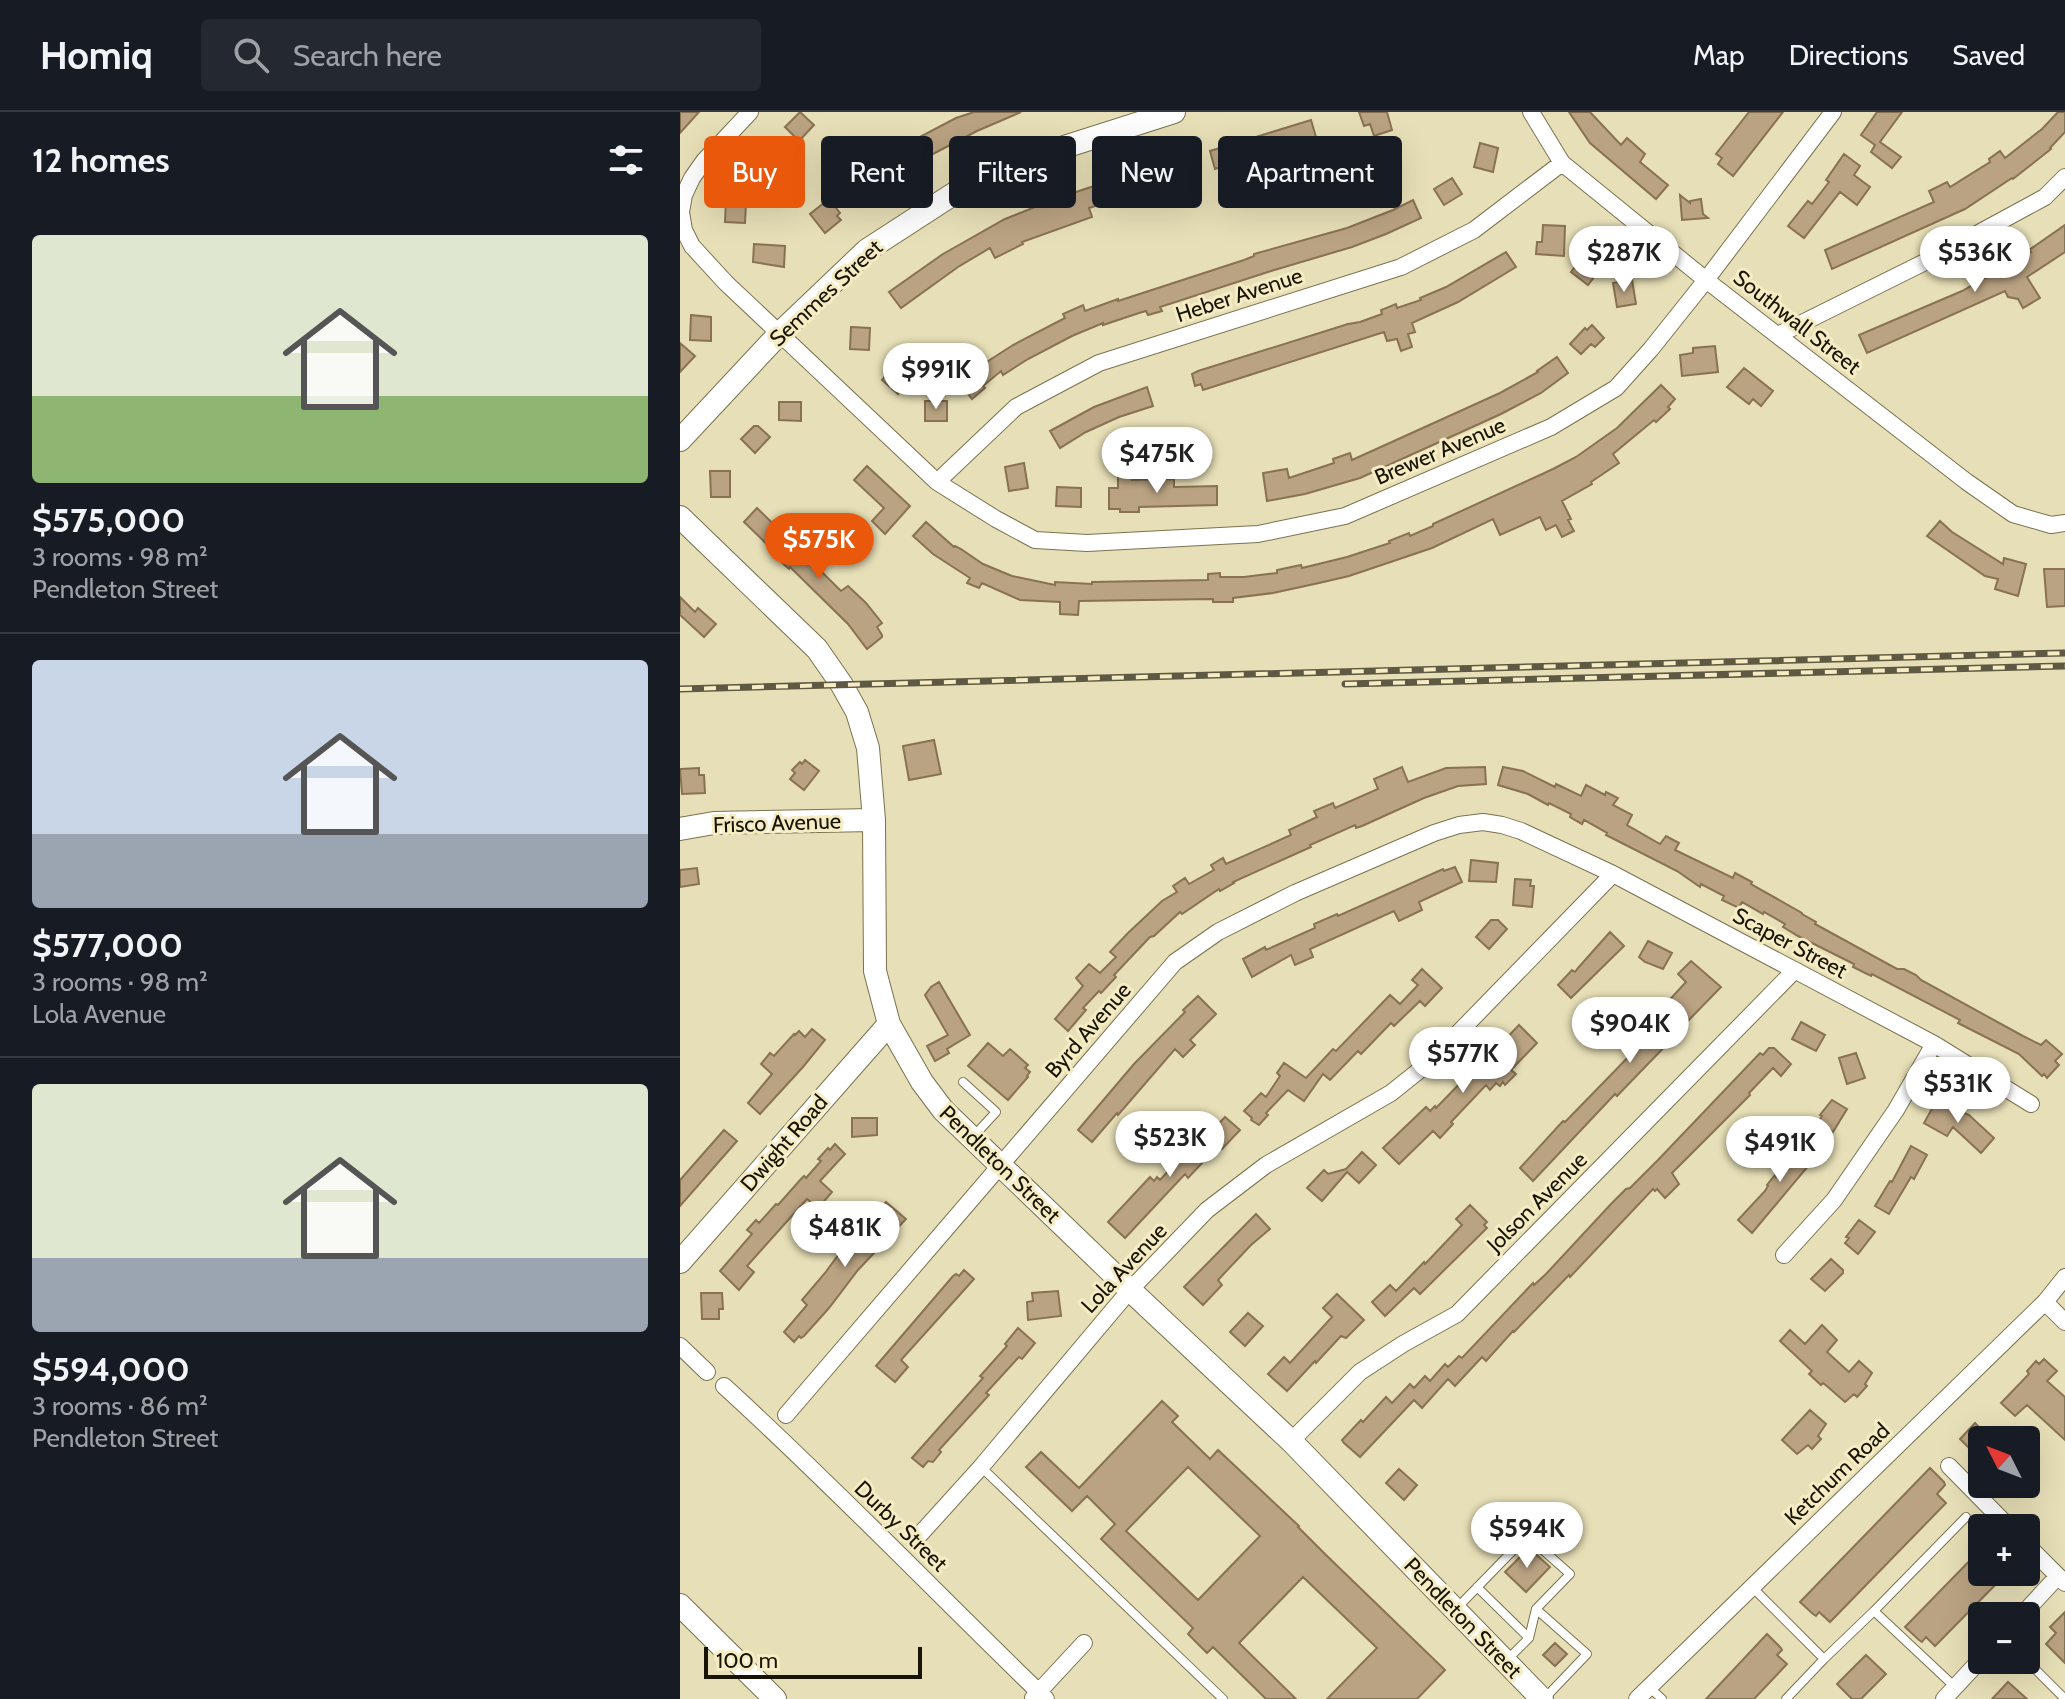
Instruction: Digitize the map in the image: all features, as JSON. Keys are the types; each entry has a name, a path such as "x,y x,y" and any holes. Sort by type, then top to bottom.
{"main road":[{"name":"Semmes Street","path":"680,440 780,333 867,250 958,191 1058,149 1174,112"},
{"name":"Pendleton Street","path":"680,517 817,649 857,712 868,748 874,820 875,971 889,1024 922,1082 943,1110 1291,1441 1543,1699"},
{"name":"Frisco Avenue","path":"680,829 714,823 874,820"},
{"name":"Dwight Road","path":"680,1262 889,1024"},
{"path":"680,1605 775,1699"}],"street":[{"name":"Brewer Avenue","path":"750,112 704,161 684,195 681,212 684,230 692,246 726,283 937,482 1035,540 1087,543 1258,534 1345,516 1551,427 1616,388 1651,349 1833,112"},
{"name":"Southwall Street","path":"1531,112 1562,163 1706,280 1967,482 2013,514 2051,525 2065,523"},
{"name":"Heber Avenue","path":"937,482 1016,407 1099,363 1401,267 1474,230 1562,163"},
{"path":"1778,335 1931,259 2045,197 2065,177"},
{"name":"Byrd Avenue","path":"786,1415 1175,962 1218,932 1295,893 1434,833 1483,822 1521,831"},
{"name":"Scaper Street","path":"1521,831 1613,874 1934,1044 2031,1104"},
{"name":"Lola Avenue","path":"915,1540 981,1467 1130,1290 1207,1210 1266,1165 1391,1093 1431,1061 1613,874"},
{"name":"Jolson Avenue","path":"1291,1441 1360,1372 1457,1314 1795,970"},
{"path":"1784,1255 1834,1200 1896,1110 1934,1044"},
{"name":"Ketchum Road","path":"1643,1693 2045,1302 2065,1277"},
{"path":"2045,1302 2065,1322"},
{"path":"680,1346 707,1372"},
{"name":"Durby Street","path":"724,1386 902,1556 1038,1696"},
{"path":"1949,1466 1996,1514"},
{"path":"2037,1602 2062,1580 2040,1558"},
{"path":"1038,1696 1084,1643"},
{"path":"1950,1693 1968,1673"}],"lane":[{"path":"963,1082 996,1112 972,1138"},
{"path":"981,1467 1223,1699"},
{"path":"1786,1699 1966,1517"},
{"path":"1455,1610 1527,1536 1570,1574 1536,1609 1529,1638 1506,1662"},
{"path":"1477,1587 1529,1638"},
{"path":"1752,1587 1824,1659"},
{"path":"1536,1609 1587,1654 1543,1699"},
{"path":"1874,1611 1950,1693"},
{"path":"2040,1674 2065,1699"},
{"path":"1643,1693 1662,1699"}],"building":[{"path":"680,112 699,112 680,133"},
{"path":"800,112 814,125 804,136 794,136 785,127"},
{"path":"974,112 1021,112 967,136 949,136 949,146 933,154 933,136 922,136"},
{"path":"1359,112 1387,112 1392,130 1374,136 1370,124 1364,126"},
{"path":"1569,112 1590,112 1621,145 1627,138 1645,154 1640,162 1668,185 1656,199 1590,143"},
{"path":"1749,112 1783,112 1733,176 1718,164 1722,158 1716,154"},
{"path":"1877,112 1902,112 1880,142 1901,157 1892,168 1871,152 1875,145 1861,135"},
{"path":"2058,112 2065,112 2065,132 2051,149 2013,179 1965,209 1832,269 1825,250 1934,202 1929,191 1947,182 1950,187 1990,162 1989,159 2000,151 2005,158"},
{"path":"1311,120 1316,136 1259,136"},
{"path":"1480,143 1498,148 1493,172 1474,167"},
{"path":"1218,149 1218,168 1215,169 1210,151"},
{"path":"1844,154 1860,166 1854,175 1870,187 1857,205 1840,192 1804,238 1788,226 1808,201 1812,204 1829,182 1826,180"},
{"path":"1452,178 1462,194 1444,205 1434,189"},
{"path":"1092,187 1092,207 1089,208 1092,217 1022,242 995,258 990,248 901,308 889,292 943,254 1005,219 1032,208 1076,208 1076,192"},
{"path":"1680,195 1690,203 1701,199 1703,214 1708,218 1682,220"},
{"path":"1413,200 1421,218 1352,247 1160,307 1162,311 1148,315 1146,311 1103,323 1072,336 1003,375 1001,371 972,399 960,384 1013,345 1083,305 1085,311 1118,301 1244,260 1254,254 1347,228"},
{"path":"821,205 821,208 836,208 841,220 825,233 810,214"},
{"path":"726,208 746,208 745,223 725,222"},
{"path":"1543,225 1565,226 1564,256 1536,254 1537,242 1542,242"},
{"path":"2065,225 2065,252 2027,277 2040,298 2023,308 2018,299 2008,297 2005,291 1867,353 1859,335 1962,291 2031,252 2029,250"},
{"path":"754,244 785,246 784,267 753,262"},
{"path":"1590,247 1607,260 1588,285 1571,272"},
{"path":"1506,252 1516,267 1458,302 1412,323 1415,332 1408,334 1412,347 1401,351 1397,339 1387,341 1384,332 1203,390 1201,384 1195,386 1192,374 1198,371 1360,322 1382,314 1381,310 1396,304 1397,308 1421,300"},
{"path":"1632,280 1636,304 1617,307 1613,283"},
{"path":"691,315 711,317 711,341 690,340"},
{"path":"1592,325 1604,338 1595,347 1591,344 1581,354 1570,344"},
{"path":"851,327 870,328 869,350 850,349"},
{"path":"680,343 695,356 680,372"},
{"path":"1715,346 1718,372 1682,376 1680,355 1693,353 1693,348"},
{"path":"1557,357 1568,373 1541,393 1501,414 1360,478 1267,501 1263,473 1287,469 1289,478 1334,463 1333,459 1350,453 1352,460 1500,393 1538,372"},
{"path":"895,365 911,380 898,394 882,380"},
{"path":"1744,368 1773,391 1761,406 1753,399 1749,404 1727,387"},
{"path":"1661,385 1675,399 1668,407 1670,409 1613,454 1619,463 1592,484 1562,501 1574,531 1562,537 1556,525 1546,530 1540,517 1500,535 1493,519 1432,548 1319,583 1233,598 1233,602 1213,602 1213,599 1079,601 1078,615 1060,614 1060,602 1020,600 982,583 979,588 967,583 970,578 933,554 913,536 926,522 954,547 983,564 1012,576 1055,585 1055,582 1092,584 1208,580 1208,574 1244,577 1277,573 1277,570 1301,565 1302,568 1390,543 1409,533 1410,536 1553,469 1617,428"},
{"path":"1147,387 1153,406 1119,417 1060,448 1050,431 1094,407"},
{"path":"925,401 947,401 947,421 925,421"},
{"path":"779,402 801,402 801,421 779,420"},
{"path":"754,426 770,437 755,453 741,439"},
{"path":"1024,463 1028,488 1009,491 1005,467"},
{"path":"867,466 910,506 885,534 872,521 884,508 854,480"},
{"path":"710,471 730,471 730,497 711,497"},
{"path":"1118,474 1132,474 1132,480 1174,479 1174,487 1217,486 1217,505 1139,507 1139,512 1109,509 1109,488 1118,488"},
{"path":"1057,487 1081,488 1081,507 1056,506"},
{"path":"757,508 841,591 848,586 866,603 882,623 877,627 882,637 867,649 848,624 780,561 782,559 744,522"},
{"path":"1940,521 2003,564 2004,558 2026,564 2018,596 1995,589 1998,579 1985,576 1927,536"},
{"path":"2044,569 2065,569 2065,606 2047,607"},
{"path":"680,597 695,612 698,608 716,624 704,637 680,615"},
{"path":"934,740 941,774 909,780 903,746"},
{"path":"805,760 819,771 804,790 790,779 795,773 792,770"},
{"path":"1402,767 1408,782 1446,768 1485,767 1486,784 1458,786 1362,826 1356,828 1355,825 1219,889 1182,914 1180,912 1150,937 1101,993 1099,991 1083,1008 1086,1010 1068,1031 1055,1019 1083,986 1076,978 1089,964 1100,973 1116,957 1110,952 1128,933 1162,901 1177,892 1173,886 1185,878 1189,884 1214,870 1211,865 1223,858 1226,864 1291,835 1289,830 1317,817 1314,811 1333,803 1335,808 1378,789 1374,779"},
{"path":"1503,767 1523,771 1581,796 1586,785 1618,798 1613,805 1632,815 1627,825 1660,844 1666,836 1679,843 1675,850 1733,878 1735,873 1752,882 1815,924 1897,969 1916,975 2023,1036 2041,1045 2046,1040 2062,1054 2055,1061 2059,1065 2047,1078 2044,1074 2042,1076 2019,1054 1958,1023 1960,1020 1853,967 1854,964 1798,936 1764,912 1742,902 1739,908 1722,900 1724,896 1701,884 1700,887 1584,820 1582,824 1570,817 1571,814 1549,803 1498,785"},
{"path":"699,768 699,775 704,775 705,793 682,794 680,769"},
{"path":"1471,860 1498,863 1496,882 1469,881"},
{"path":"1455,867 1462,882 1419,902 1422,910 1399,921 1394,911 1310,949 1313,957 1295,965 1291,955 1252,977 1243,959 1315,928 1314,924 1337,914 1443,869"},
{"path":"697,868 699,884 680,887 680,870"},
{"path":"1515,879 1531,880 1530,886 1534,886 1532,907 1513,905"},
{"path":"1491,920 1498,920 1507,929 1489,949 1476,937"},
{"path":"1610,932 1624,946 1571,998 1558,985 1572,970 1575,972"},
{"path":"1648,941 1672,953 1663,969 1639,957"},
{"path":"1691,961 1721,987 1684,1025 1686,1027 1677,1037 1617,1096 1615,1094 1533,1181 1520,1168 1640,1045 1646,1035 1652,1033 1669,1015 1662,1008 1686,982 1678,974"},
{"path":"1422,969 1442,988 1425,1006 1420,1001 1394,1026 1391,1023 1330,1080 1323,1074 1304,1101 1288,1090 1259,1125 1251,1120 1244,1111 1261,1093 1266,1097 1280,1076 1277,1073 1284,1063 1306,1078 1390,995 1400,1004 1418,985 1412,980"},
{"path":"939,982 970,1035 947,1049 949,1053 935,1061 927,1046 948,1035 925,995"},
{"path":"1198,996 1216,1014 1190,1040 1195,1045 1183,1057 1175,1049 1092,1142 1078,1130"},
{"path":"1801,1022 1825,1035 1816,1051 1792,1039"},
{"path":"1519,1025 1537,1043 1511,1070 1516,1074 1505,1085 1503,1082 1500,1086 1496,1083 1490,1090 1486,1085 1440,1138 1433,1131 1399,1164 1383,1148 1426,1107 1430,1111 1436,1108 1478,1061 1482,1064"},
{"path":"812,1029 825,1040 760,1114 748,1103 772,1074 761,1064 770,1053 774,1056 794,1034 799,1031 805,1037"},
{"path":"988,1043 1003,1056 1010,1049 1028,1065 1025,1068 1030,1072 1028,1077 1008,1100 968,1066"},
{"path":"1769,1048 1774,1048 1791,1064 1781,1076 1773,1068 1672,1173 1679,1184 1665,1198 1653,1189 1486,1361 1482,1357 1455,1386 1448,1379 1422,1408 1414,1400 1360,1457 1344,1443 1342,1440 1386,1397 1392,1403 1410,1384 1414,1388 1425,1376 1430,1381 1445,1364 1448,1367 1459,1356 1462,1358 1760,1053 1763,1055"},
{"path":"1856,1053 1865,1078 1847,1084 1839,1058"},
{"path":"1832,1100 1847,1109 1833,1132 1818,1122"},
{"path":"1939,1101 1969,1115 1994,1138 1981,1153 1953,1127 1947,1136 1924,1123"},
{"path":"1225,1117 1240,1130 1222,1149 1219,1145 1188,1178 1185,1174 1125,1238 1108,1222 1150,1177 1154,1181 1157,1177 1160,1180 1191,1146 1195,1149"},
{"path":"852,1118 877,1118 877,1135 852,1137"},
{"path":"724,1130 737,1141 680,1206 680,1180"},
{"path":"1801,1135 1819,1148 1814,1159 1752,1233 1738,1220 1793,1155 1789,1152"},
{"path":"835,1144 845,1154 820,1181 832,1192 818,1208 807,1199 747,1266 754,1272 739,1290 720,1271 752,1234 747,1230 756,1220 759,1223 778,1205"},
{"path":"1911,1146 1927,1155 1889,1214 1875,1206"},
{"path":"1362,1152 1376,1165 1359,1183 1347,1172 1322,1201 1307,1188 1324,1170 1328,1174 1346,1169"},
{"path":"886,1202 906,1219 858,1270 804,1336 799,1336 794,1342 784,1332 807,1305 802,1300 861,1226 863,1228"},
{"path":"1470,1205 1487,1222 1484,1225 1487,1228 1420,1294 1414,1288 1385,1316 1372,1302 1390,1285 1396,1291 1425,1264 1462,1225 1456,1219"},
{"path":"1256,1214 1270,1229 1218,1280 1222,1285 1203,1305 1184,1287"},
{"path":"1859,1220 1875,1232 1858,1254 1845,1243"},
{"path":"1831,1259 1843,1273 1825,1291 1811,1279"},
{"path":"964,1270 974,1279 901,1360 908,1367 895,1382 876,1366 953,1276 959,1276"},
{"path":"1058,1291 1061,1316 1028,1320 1027,1302 1033,1301 1032,1293"},
{"path":"701,1293 722,1293 723,1309 719,1309 719,1319 702,1319"},
{"path":"1337,1294 1364,1320 1346,1338 1341,1336 1287,1391 1268,1374 1284,1357 1290,1363 1332,1317 1323,1308"},
{"path":"1248,1313 1263,1326 1245,1346 1230,1332"},
{"path":"1822,1325 1837,1340 1827,1352 1849,1372 1859,1361 1872,1373 1865,1384 1867,1386 1857,1397 1854,1394 1845,1402 1809,1374 1812,1371 1780,1341 1790,1330 1805,1344"},
{"path":"1018,1328 1035,1343 986,1393 989,1395 939,1450 941,1452 933,1462 928,1461 923,1467 912,1458 983,1378 980,1376 1007,1346 1005,1344"},
{"path":"2044,1359 2057,1371 2047,1381 2065,1397 2065,1440 2027,1405 2015,1416 2001,1403 2029,1374 2027,1371 2036,1361 2039,1364"},
{"path":"1162,1401 1178,1416 1172,1422 1210,1459 1218,1450 1445,1670 1417,1699 1327,1699 1377,1648 1303,1577 1239,1643 1296,1699 1266,1699 1213,1647 1207,1653 1188,1634 1193,1628 1101,1539 1115,1524 1087,1496 1072,1511 1026,1467 1041,1452 1079,1488","holes":["1188,1467 1260,1536 1198,1600 1126,1531"]},
{"path":"1810,1410 1826,1424 1818,1436 1821,1439 1812,1449 1808,1445 1797,1454 1782,1440"},
{"path":"1968,1430 1968,1447 1960,1439"},
{"path":"1930,1468 1944,1482 1937,1494 1946,1503 1830,1622 1819,1612 1816,1616 1813,1614 1800,1602"},
{"path":"1399,1469 1417,1485 1404,1500 1386,1483"},
{"path":"1529,1548 1550,1567 1526,1592 1505,1572"},
{"path":"1968,1562 1968,1586 1994,1586 1978,1602 1968,1602 1968,1613 1935,1646 1926,1637 1922,1642 1905,1627"},
{"path":"2065,1612 2065,1663 2046,1644 2056,1633 2050,1627"},
{"path":"1767,1634 1781,1648 1777,1655 1787,1664 1754,1699 1706,1699"},
{"path":"1555,1643 1567,1654 1555,1666 1543,1655"},
{"path":"1866,1655 1886,1674 1861,1699 1852,1699 1837,1684"},
{"path":"2008,1682 2027,1699 1992,1699"}],"railway":[{"path":"680,689 2065,653"},
{"path":"1345,684 2065,666"}]}
